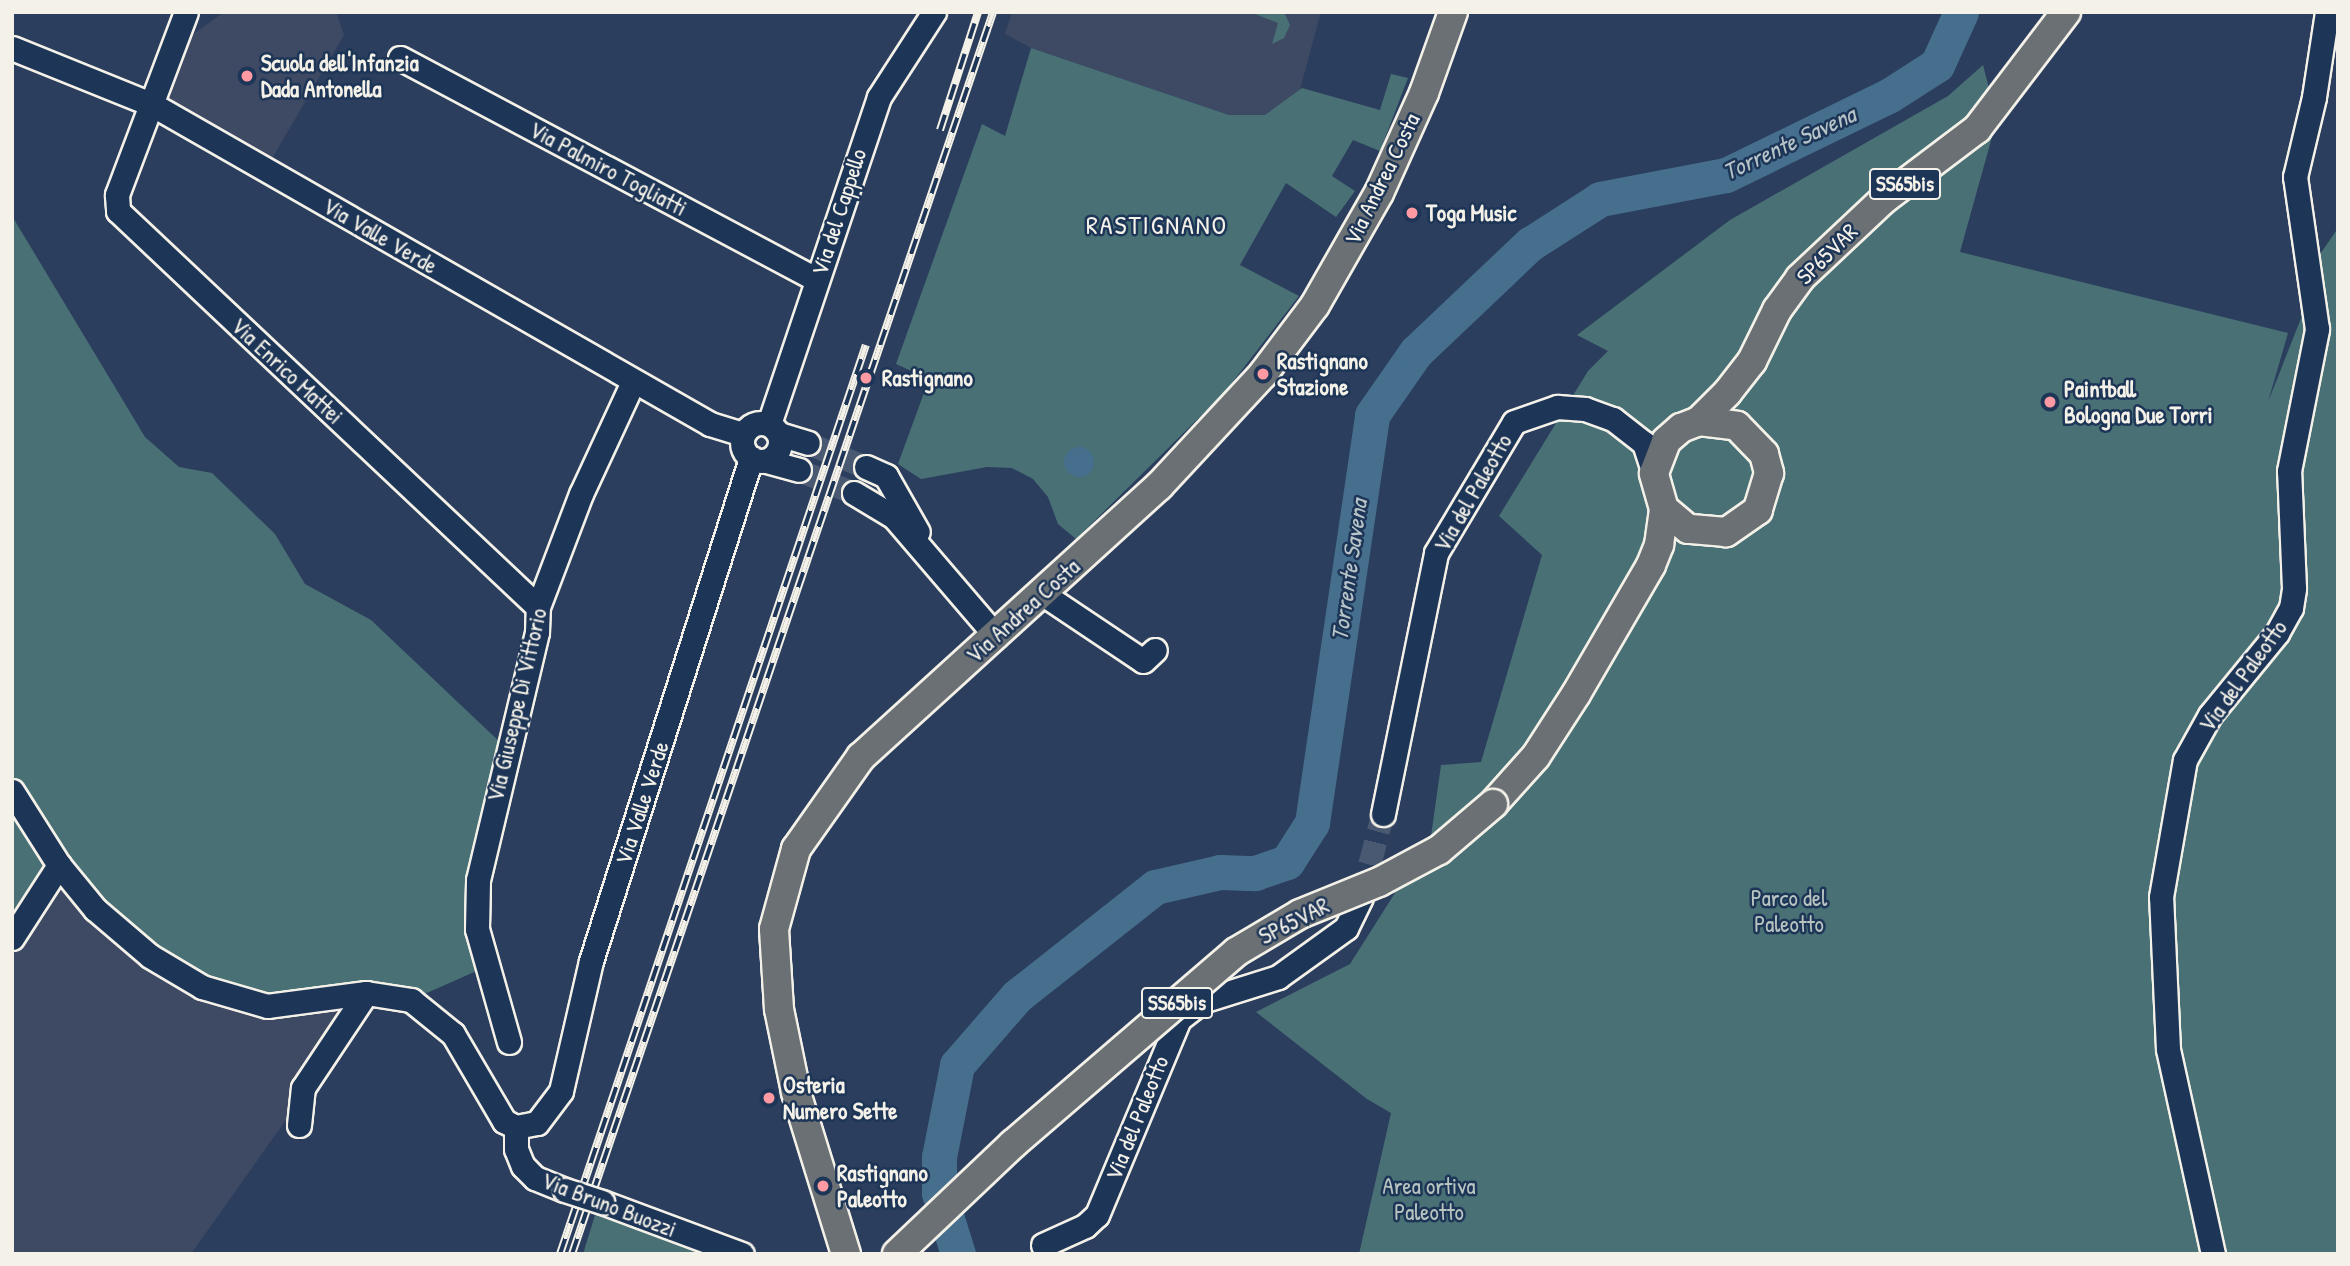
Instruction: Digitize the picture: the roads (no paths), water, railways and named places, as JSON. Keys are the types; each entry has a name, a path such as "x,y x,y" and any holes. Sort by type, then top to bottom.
{"main road":[{"name":"Via Andrea Costa","path":"846,1254 816,1162 786,1048 774,964 778,902 796,849 834,790 861,757 1043,594 1223,422 1315,304 1399,152 1453,12"},
{"name":"SP65VAR","path":"1752,361 1777,310 1800,278 1883,200 1977,129 2066,12"},
{"name":"SS65bis","path":"1690,424 1752,361"},
{"name":"SS65bis","path":"1752,361 1746,407 1753,437"},
{"path":"1690,424 1737,426 1753,437 1766,463 1766,492 1744,524 1707,534 1688,529 1664,509 1654,473 1666,441 1690,424"},
{"name":"SS65bis","path":"1651,565 1659,545 1664,509"},
{"name":"SS65bis","path":"1651,565 1677,545 1707,534"},
{"name":"SP65VAR","path":"897,1254 1013,1144 1236,952 1300,914 1380,883 1439,850 1493,804 1536,756 1651,565"}],"street":[{"name":"Via del Cappello","path":"774,429 817,280 879,97 934,12"},
{"name":"Via del Paleotto","path":"2213,1254 2168,1049 2161,897 2185,760 2210,715 2277,633 2291,608 2289,471 2317,329 2295,177 2314,97 2327,12"},
{"path":"153,105 181,13"},
{"name":"Via Valle Verde","path":"12,48 153,105 709,425 743,434"},
{"name":"Via Palmiro Togliatti","path":"400,58 817,280"},
{"name":"Via Enrico Mattei","path":"153,105 117,195 118,211 538,607"},
{"name":"Via Giuseppe Di Vittorio","path":"509,1042 486,968 475,901 537,632 538,607 581,494 634,382"},
{"name":"Via del Paleotto","path":"1383,814 1436,553 1501,441 1514,422 1557,407 1586,409 1634,432"},
{"path":"799,470 758,459 741,446 743,434 757,423 808,443"},
{"path":"1634,432 1690,424"},
{"name":"Via Valle Verde","path":"516,1127 542,1119 561,1091 595,950 758,459 779,447 774,429"},
{"path":"1634,432 1644,443 1654,473"},
{"path":"866,467 886,477 901,498 927,551"},
{"path":"854,493 894,517 927,551 996,636"},
{"path":"1043,594 1143,661 1154,650"},
{"path":"12,791 59,865 119,933 202,987 246,1002 285,1007 366,993 397,994 439,1020 453,1034 495,1109 504,1121 516,1127"},
{"path":"12,938 59,865"},
{"name":"Via del Paleotto","path":"1044,1245 1086,1226 1097,1215 1179,1019 1202,1001 1278,977 1346,928 1361,897"},
{"path":"299,1125 303,1088 366,993"},
{"name":"Via Bruno Buozzi","path":"516,1127 516,1149 523,1166 535,1178 742,1254"}],"waterway":[{"name":"Torrente Savena","path":"958,1254 939,1193 939,1157 957,1065 1017,996 1155,887 1220,872 1255,873 1287,862 1312,823 1372,415 1416,352 1530,244 1600,199 1726,175 1890,95 1937,65 1961,12"}],"tunnel":[{"path":"808,443 866,467"},
{"path":"799,470 854,493"},
{"path":"1361,897 1383,814"}],"railway":[{"path":"940,130 978,12"},
{"path":"572,1254 993,12"},
{"path":"560,1254 866,345"}],"place":[{"name":"Scuola dell'Infanzia Dada Antonella","path":"247,76"},
{"name":"Toga Music","path":"1412,213"},
{"name":"Rastignano Stazione","path":"1263,374"},
{"name":"Rastignano","path":"866,378"},
{"name":"Paintball Bologna Due Torri","path":"2050,402"},
{"name":"Osteria Numero Sette","path":"769,1098"},
{"name":"Rastignano Paleotto","path":"823,1186"}],"district":[{"name":"RASTIGNANO","path":"1157,225"}],"park label":[{"name":"Parco del Paleotto","path":"1789,911"},
{"name":"Area ortiva Paleotto","path":"1429,1199"}]}
